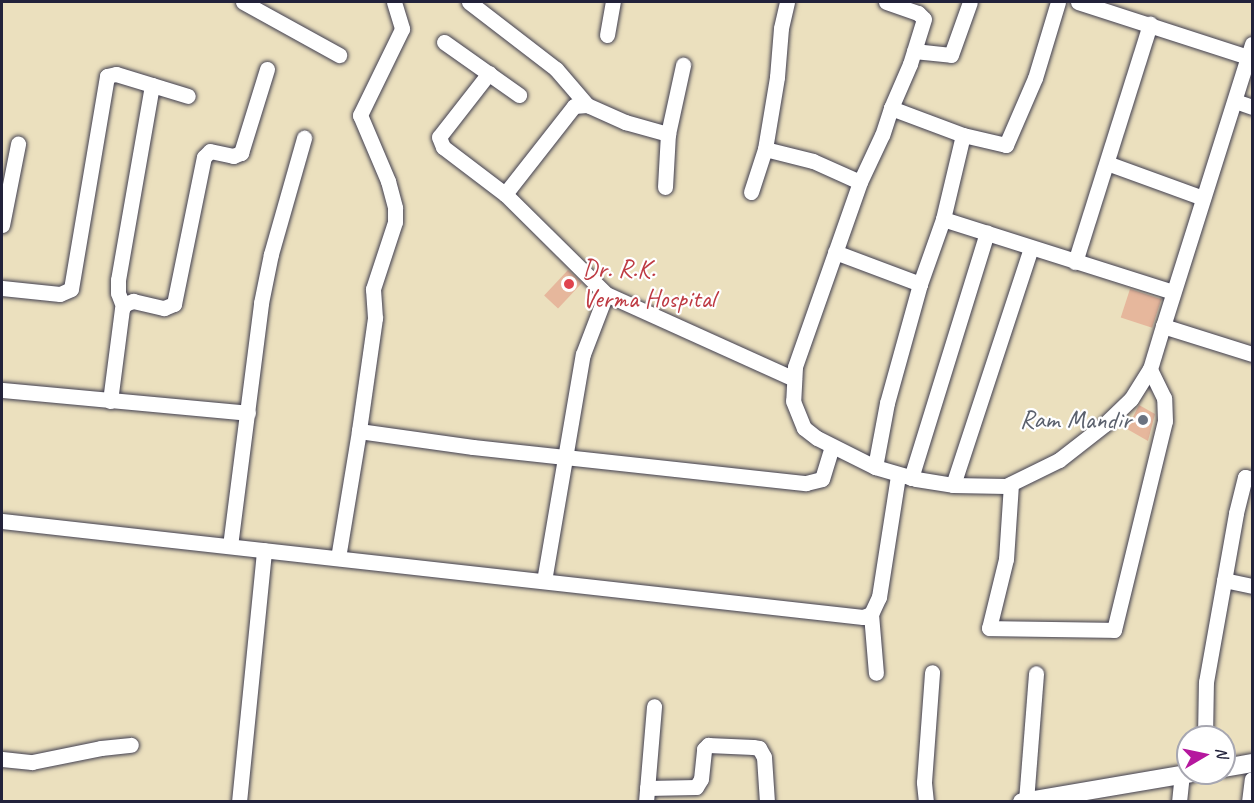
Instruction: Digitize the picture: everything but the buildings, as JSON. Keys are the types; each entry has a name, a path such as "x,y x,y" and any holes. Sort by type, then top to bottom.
{"street":[{"path":"243,2 339,55"},
{"path":"339,558 376,314 373,289 395,222 396,208 388,181 360,115 402,29 394,2"},
{"path":"469,2 556,69 587,105 625,122 668,134"},
{"path":"607,35 613,2"},
{"path":"751,192 765,149 777,78 781,28 788,2"},
{"path":"886,2 923,17 914,51 882,135 860,182 795,367 793,401 804,428 832,446 875,467 905,476 953,485 989,488 1011,484 1059,460 1105,424 1131,399 1149,369 1250,51 1078,2"},
{"path":"914,51 951,55 970,2"},
{"path":"891,108 963,135 1006,145 1035,78 1058,2"},
{"path":"1076,262 1150,24"},
{"path":"444,42 519,95"},
{"path":"665,187 668,134 682,65"},
{"path":"123,306 133,302 164,308 174,304 204,156 210,151 233,156 241,153 267,69"},
{"path":"489,73 442,134 439,142 505,194 606,294 794,379"},
{"path":"2,288 60,294 70,291 105,79 109,75 116,74 188,96"},
{"path":"110,401 123,306 118,292 118,280 152,85"},
{"path":"1235,100 1252,107"},
{"path":"505,194 571,108 587,105"},
{"path":"875,467 888,403 920,284 943,219 963,135"},
{"path":"230,546 265,283 283,207 304,138"},
{"path":"2,225 18,144"},
{"path":"765,149 813,161 860,182"},
{"path":"1107,162 1203,198"},
{"path":"943,219 1173,292"},
{"path":"876,673 871,614 879,597 905,476 987,233"},
{"path":"953,485 1031,248"},
{"path":"835,252 920,284"},
{"path":"544,581 563,457 583,354 606,294"},
{"path":"1163,326 1252,354"},
{"path":"1011,484 1006,559 989,628 1114,630 1165,421 1164,398 1149,369"},
{"path":"2,390 248,413"},
{"path":"359,431 563,457 813,483 822,479 832,446"},
{"path":"1205,725 1206,682 1224,580 1245,477 1252,479"},
{"path":"2,521 849,616 863,617 871,614"},
{"path":"239,801 264,550"},
{"path":"1224,580 1252,586"},
{"path":"926,801 924,782 932,672"},
{"path":"1036,674 1024,801 1176,776"},
{"path":"654,706 647,795 696,787 701,779 704,749 708,745 753,747 759,748 764,758 767,801"},
{"path":"2,759 32,762 101,747 131,745"},
{"path":"1236,766 1252,763"},
{"path":"1249,801 1252,779"},
{"path":"1179,801 1184,785"}],"place":[{"name":"Dr. R.K. Verma Hospital","path":"569,284"},
{"name":"Ram Mandir","path":"1143,420"}]}
